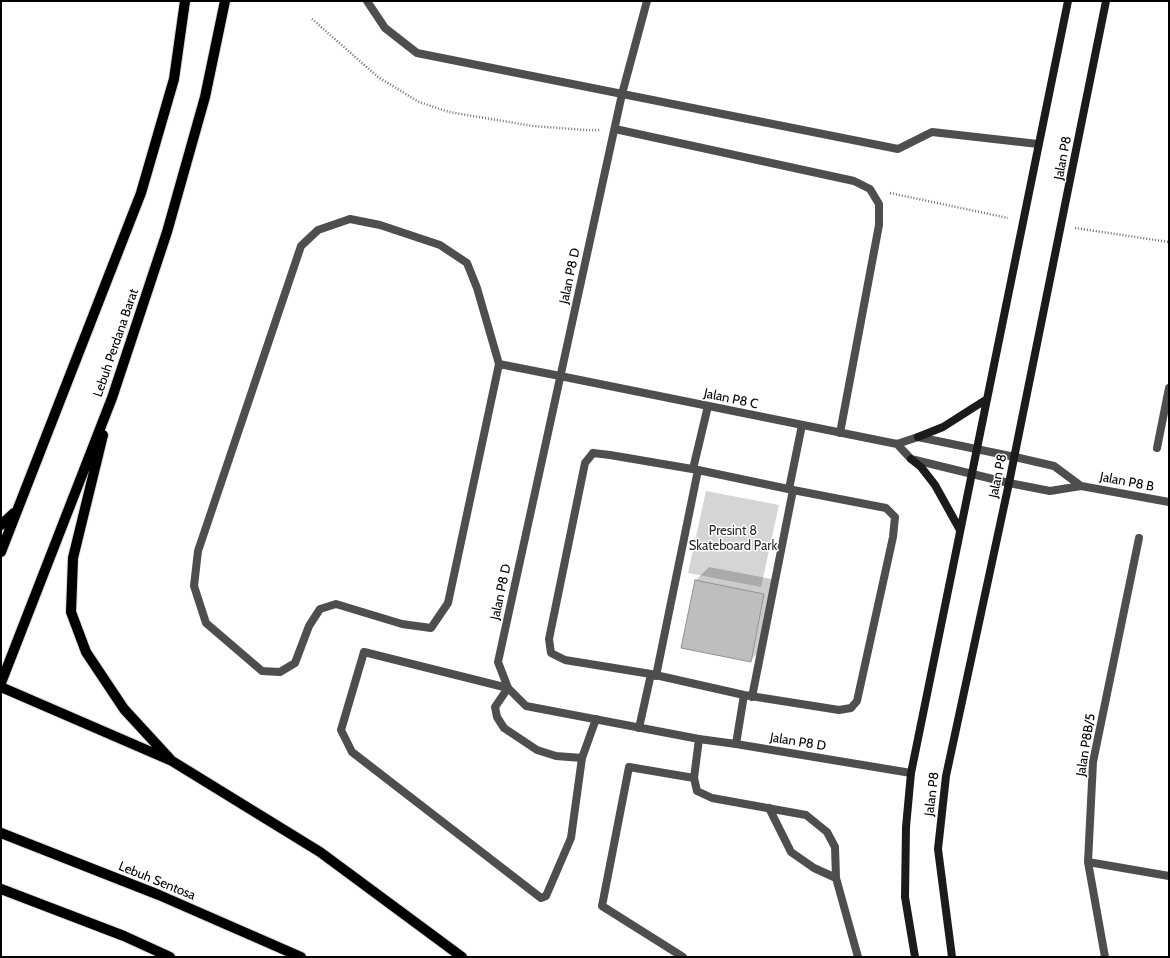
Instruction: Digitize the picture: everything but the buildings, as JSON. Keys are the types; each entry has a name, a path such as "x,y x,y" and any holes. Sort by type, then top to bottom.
{"main road":[{"path":"1,552 141,193 174,79 185,1"},
{"name":"Lebuh Perdana Barat","path":"1,684 112,398 167,232 205,97 225,1"},
{"path":"112,398 73,558 71,612 86,652 120,702 172,762"},
{"path":"1,525 17,510"},
{"path":"1,687 172,762 320,852 462,957"},
{"name":"Lebuh Sentosa","path":"1,833 159,895 301,957"},
{"path":"1,888 124,936 170,957"}],"street":[{"path":"367,1 386,28 416,53 898,149 932,132 1038,144"},
{"name":"Jalan P8 D","path":"647,1 622,94 498,662 508,688 526,706 699,739 911,773"},
{"name":"Jalan P8","path":"915,957 905,897 906,827 911,773 1068,1"},
{"name":"Jalan P8","path":"952,957 950,953 938,849 946,776 1015,457 1106,1"},
{"path":"615,129 854,181 870,189 879,204 879,225 840,433"},
{"path":"350,219 380,225 440,245 466,263 477,288 499,364 448,603 431,628 402,624 336,604 320,609 309,626 295,663 280,672 262,671 206,623 194,586 198,551 301,246 318,230 350,219"},
{"name":"Jalan P8 C","path":"499,364 897,444 918,437 977,449"},
{"path":"1157,448 1169,388"},
{"path":"918,437 943,427 987,399"},
{"path":"639,728 654,675 708,406"},
{"path":"736,744 748,696 791,490 802,425"},
{"path":"897,444 921,467 935,484 960,530"},
{"name":"Jalan P8 B","path":"977,449 1054,466 1081,486"},
{"path":"593,453 696,469 791,490 886,508 894,518 893,537 857,701 851,708 839,710 748,696 654,675 565,660 551,654 549,639 585,463 593,453"},
{"path":"911,459 972,474"},
{"name":"Jalan P8 B","path":"972,474 1050,491 1081,486 1169,502"},
{"name":"Jalan P8B/5","path":"1104,957 1088,862 1093,762 1139,538"},
{"path":"582,758 556,756 537,750 504,728 496,717 495,707 508,688 364,652 341,730 352,752 541,898 546,896 571,838 582,758 596,719"},
{"path":"699,739 694,778 697,791 712,798 806,814 827,832 836,847 836,878 858,957"},
{"path":"683,957 602,906 629,768 694,778"},
{"path":"769,808 791,852 814,868 836,878"},
{"path":"1088,862 1169,876"}],"path":[{"path":"312,19 378,77 419,102 449,112 533,126 586,130 615,129"},
{"path":"870,189 1023,222"},
{"path":"1061,226 1169,242"}],"green space":[{"name":"Presint 8 Skateboard Park","path":"706,491 779,505 761,587 688,573"}]}
